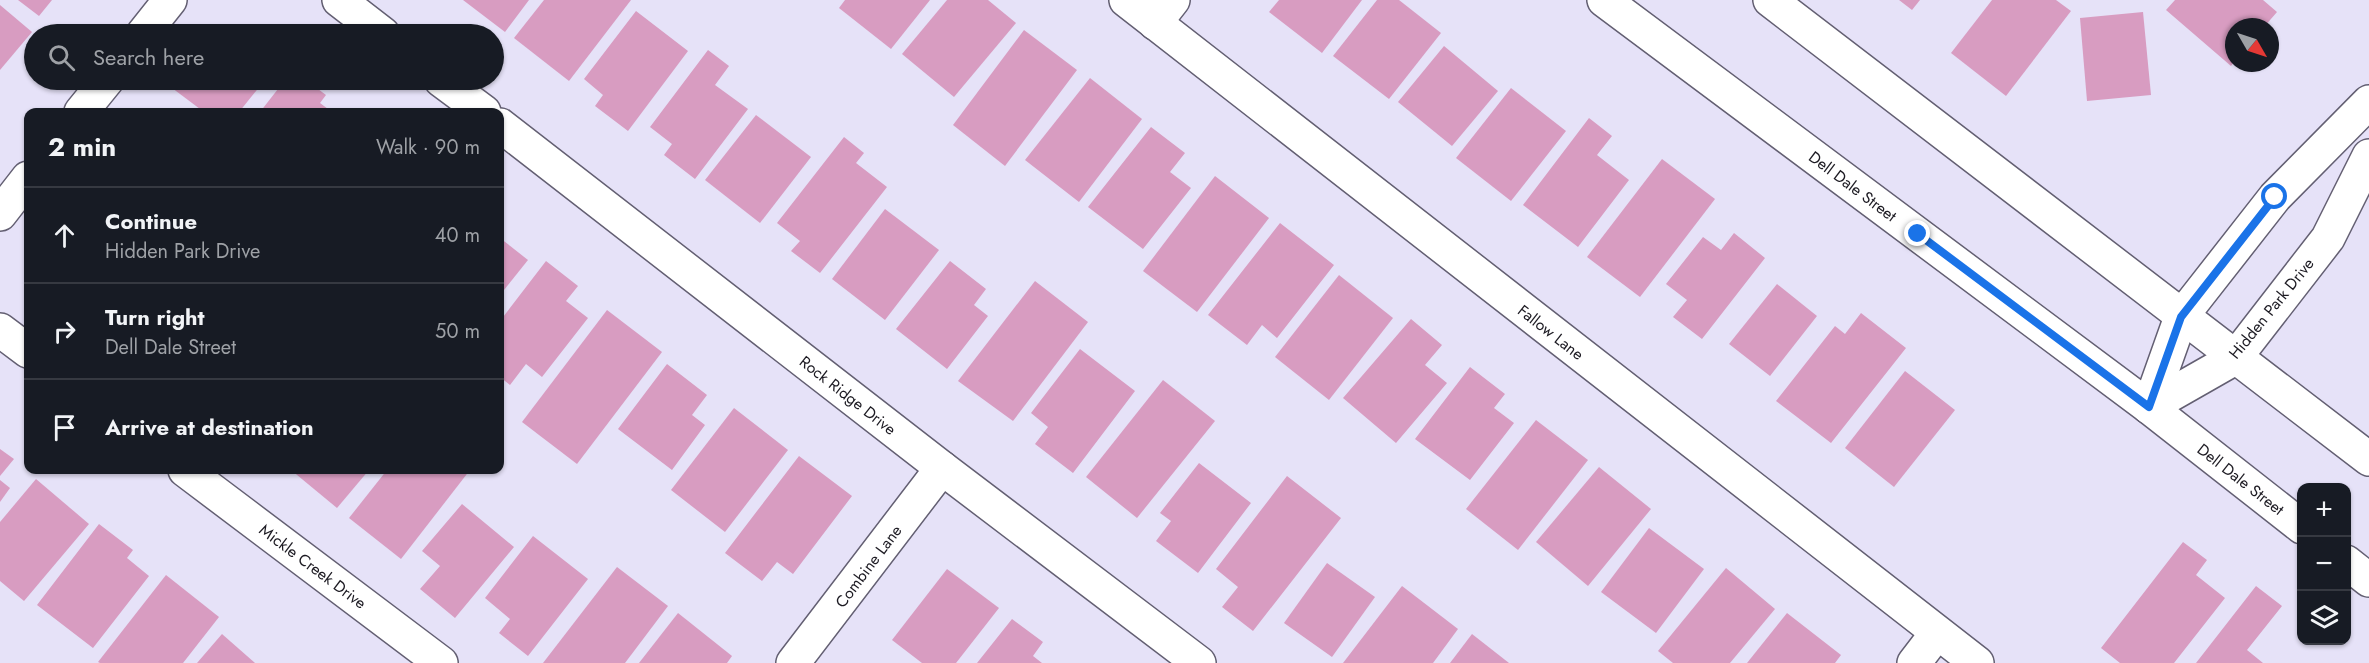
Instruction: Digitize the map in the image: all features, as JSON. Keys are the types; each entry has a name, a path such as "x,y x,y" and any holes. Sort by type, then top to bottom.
{"street":[{"path":"151,24 170,0"},
{"path":"339,0 370,24"},
{"name":"Fallow Lane","path":"1126,0 1164,11 1977,663"},
{"name":"Dell Dale Street","path":"1604,0 2149,407 2297,524"},
{"path":"1770,0 2369,459"},
{"path":"84,108 99,90"},
{"path":"454,90 479,108"},
{"path":"2149,407 2181,317 2275,197 2369,102"},
{"name":"Rock Ridge Drive","path":"504,128 942,468 1199,663"},
{"name":"Hidden Park Drive","path":"2149,407 2235,358 2328,238 2369,156"},
{"path":"0,214 24,183"},
{"path":"0,330 24,348"},
{"name":"Combine Lane","path":"793,663 942,468"},
{"name":"Mickle Creek Drive","path":"190,474 441,663"},
{"path":"2351,566 2369,580"},
{"path":"1914,663 1937,633"}],"building":[{"path":"18,0 52,0 39,16"},
{"path":"463,0 529,0 505,32 504,24 494,24"},
{"path":"544,0 631,0 569,81 514,38"},
{"path":"845,0 930,0 891,49 839,8"},
{"path":"947,0 988,0 1016,23 954,97 902,54"},
{"path":"1279,0 1362,0 1322,53 1269,12"},
{"path":"1377,0 1399,0 1441,33 1389,99 1333,56"},
{"path":"1899,0 1920,0 1912,10"},
{"path":"1992,0 2056,0 2071,11 2006,96 1951,53"},
{"path":"2175,0 2263,0 2277,12 2272,18 2225,18 2225,61 2166,10"},
{"path":"0,5 24,25 24,42 0,70"},
{"path":"636,11 688,51 628,131 595,106 603,95 584,79"},
{"path":"2143,12 2151,95 2087,101 2080,18"},
{"path":"1024,30 1077,70 1005,166 953,125"},
{"path":"1444,46 1498,91 1452,146 1398,102"},
{"path":"708,50 729,66 715,85 748,109 695,179 664,155 672,144 650,127"},
{"path":"1090,78 1142,119 1079,202 1025,160"},
{"path":"1511,88 1566,131 1511,201 1456,158"},
{"path":"175,90 257,90 242,108 199,108"},
{"path":"277,90 319,90 326,95 320,103 327,108 263,108"},
{"path":"756,115 811,157 760,223 705,180"},
{"path":"1589,118 1612,136 1597,155 1629,180 1578,247 1523,205"},
{"path":"1151,127 1185,153 1170,172 1191,188 1143,249 1088,207"},
{"path":"844,137 864,153 856,163 887,187 820,273 791,251 800,241 777,223"},
{"path":"1662,159 1715,199 1640,297 1587,257"},
{"path":"1215,176 1269,218 1197,312 1143,271"},
{"path":"885,209 939,250 885,320 832,279"},
{"path":"1280,223 1334,265 1277,338 1262,325 1247,345 1208,315"},
{"path":"1734,233 1765,258 1702,339 1673,317 1687,300 1666,284 1703,237 1721,250"},
{"path":"504,241 528,260 504,290"},
{"path":"546,261 578,286 566,301 588,318 542,377 526,364 510,385 504,380 504,316"},
{"path":"950,261 986,289 974,305 988,316 947,369 896,329"},
{"path":"1339,275 1393,318 1329,400 1275,357"},
{"path":"1035,281 1088,322 1013,421 958,381"},
{"path":"1777,284 1817,316 1770,376 1729,344"},
{"path":"607,310 662,352 577,464 522,422"},
{"path":"1861,313 1906,348 1831,443 1776,401 1835,326 1845,334"},
{"path":"1411,319 1442,345 1425,365 1447,383 1396,443 1343,398"},
{"path":"1080,349 1135,391 1073,473 1035,444 1048,427 1031,413"},
{"path":"667,364 707,395 692,415 705,425 672,470 618,429"},
{"path":"1470,367 1505,394 1494,408 1514,423 1470,480 1415,439"},
{"path":"1905,371 1955,410 1894,487 1845,448"},
{"path":"1163,380 1215,421 1137,518 1086,477"},
{"path":"734,408 788,450 725,532 671,490"},
{"path":"1536,420 1588,460 1518,550 1466,509"},
{"path":"0,449 14,459 0,476"},
{"path":"799,456 852,496 793,574 777,562 762,581 725,553"},
{"path":"1199,463 1251,503 1198,573 1156,541 1171,521 1160,513"},
{"path":"1599,467 1651,509 1588,586 1536,542"},
{"path":"296,474 366,474 337,508"},
{"path":"384,474 467,474 401,559 349,518"},
{"path":"1287,476 1341,518 1253,631 1222,607 1238,587 1216,569"},
{"path":"36,479 89,524 24,601 0,581 0,522"},
{"path":"0,480 10,488 0,502"},
{"path":"462,504 514,547 455,618 420,589 440,566 422,551"},
{"path":"99,524 133,550 127,558 149,576 93,648 37,605"},
{"path":"1649,528 1704,569 1656,633 1601,592"},
{"path":"533,536 588,579 528,656 499,633 510,619 485,598"},
{"path":"2183,542 2207,560 2196,575 2225,598 2174,663 2120,663 2101,648"},
{"path":"1327,563 1375,597 1332,657 1284,623"},
{"path":"617,567 668,606 625,663 543,663"},
{"path":"1726,568 1775,609 1730,663 1673,663 1658,651"},
{"path":"947,569 999,608 956,663 922,663 892,640"},
{"path":"166,575 219,617 183,663 98,662"},
{"path":"1402,586 1458,629 1433,663 1343,663"},
{"path":"2256,586 2282,606 2247,650 2263,663 2196,663"},
{"path":"678,613 732,656 727,663 639,663"},
{"path":"1787,613 1841,655 1835,663 1747,663"},
{"path":"1012,619 1043,642 1033,656 1042,663 977,663"},
{"path":"222,634 255,663 197,663"},
{"path":"1472,634 1509,663 1450,663"}],"route":[{"path":"1918,234 2149,407 2181,317 2275,197"}]}
